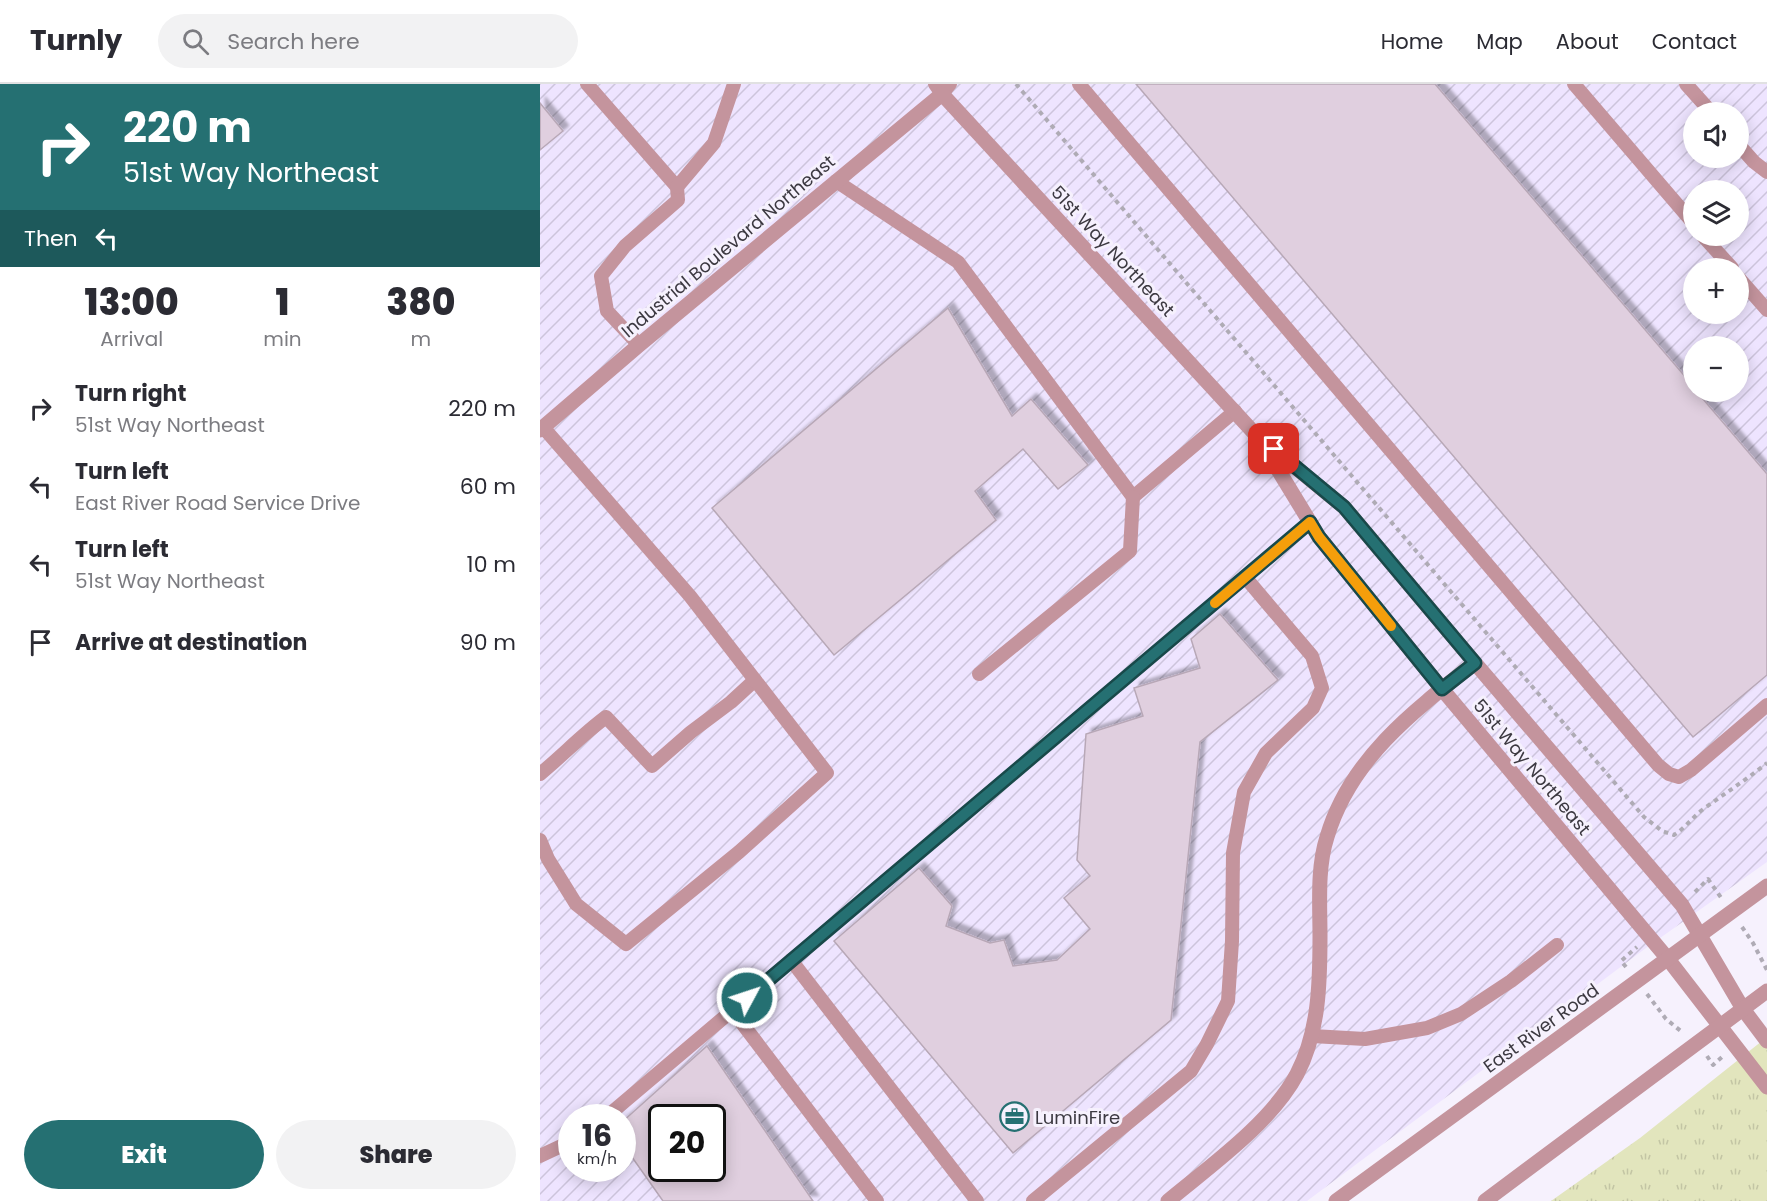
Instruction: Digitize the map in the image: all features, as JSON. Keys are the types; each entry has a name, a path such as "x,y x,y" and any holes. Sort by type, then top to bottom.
{"street":[{"name":"Industrial Boulevard Northeast","path":"541,429 836,181 942,87"},
{"name":"51st Way Northeast","path":"942,87 1256,435 1319,537 1442,689 1668,959 1767,1087"},
{"name":"51st Way Northeast","path":"1256,435 1344,507 1682,905 1743,1009 1767,1041"},
{"path":"1168,1201 1264,1118 1286,1092 1297,1074 1312,1036 1315,1021 1320,951 1320,874 1326,838 1347,788 1382,742 1475,663"},
{"name":"East River Road","path":"1336,1201 1767,886"},
{"path":"1485,1201 1767,991"}],"lane":[{"path":"587,84 677,187 678,200 625,246 601,276 607,311 639,345"},
{"path":"677,187 714,143 734,84"},
{"path":"1079,84 1658,765 1669,774 1679,777 1691,770 1767,705"},
{"path":"1574,84 1683,211"},
{"path":"1686,84 1702,102"},
{"path":"1749,156 1767,172"},
{"path":"836,181 958,262 1133,497 1130,551 980,674"},
{"path":"1712,246 1723,258"},
{"path":"1749,290 1767,310"},
{"path":"1133,497 1235,411"},
{"path":"540,840 548,859 576,904 626,944 739,852 826,773 690,596 541,429"},
{"path":"621,1104 1310,522"},
{"path":"1033,1201 1191,1071 1228,1001 1232,941 1233,854 1244,792 1266,753 1313,708 1323,688 1312,656 1245,577"},
{"path":"540,774 606,717 652,766 755,680"},
{"path":"1312,1036 1365,1039 1427,1028 1461,1014 1511,981 1557,945"},
{"path":"791,960 977,1201"},
{"path":"732,1010 877,1201"},
{"path":"540,1156 558,1148"}],"path":[{"path":"1016,84 1644,817 1662,831 1674,835 1699,812 1767,763"}],"shaded area":[{"path":"540,84 1767,84 1767,862 1646,948 1307,1201 540,1201"}],"green space":[{"path":"1767,1037 1767,1201 1551,1201 1640,1138"}],"building":[{"path":"1136,84 1435,84 1683,374 1683,402 1706,402 1767,474 1767,675 1693,737"},
{"path":"540,103 563,131 540,150"},
{"path":"948,308 1012,416 1031,399 1088,465 1058,489 1023,449 975,491 996,520 834,655 712,508"},
{"path":"1220,614 1278,680 1200,742 1171,1020 1013,1153 834,941 919,868 952,906 946,926 990,943 1004,940 1013,966 1057,960 1090,929 1064,898 1090,876 1077,860 1086,734 1143,716 1134,688 1200,668 1191,639"},
{"path":"707,1046 813,1201 663,1201 650,1182 726,1182 726,1104 648,1104 648,1180 636,1163 636,1109"}],"slow traffic":[{"path":"1215,603 1310,522 1319,537 1391,626"}],"place":[{"name":"LuminFire","path":"1014,1117"}],"route":[{"path":"747,998 1310,522 1319,537 1442,689 1475,663 1344,507 1274,449"}]}
